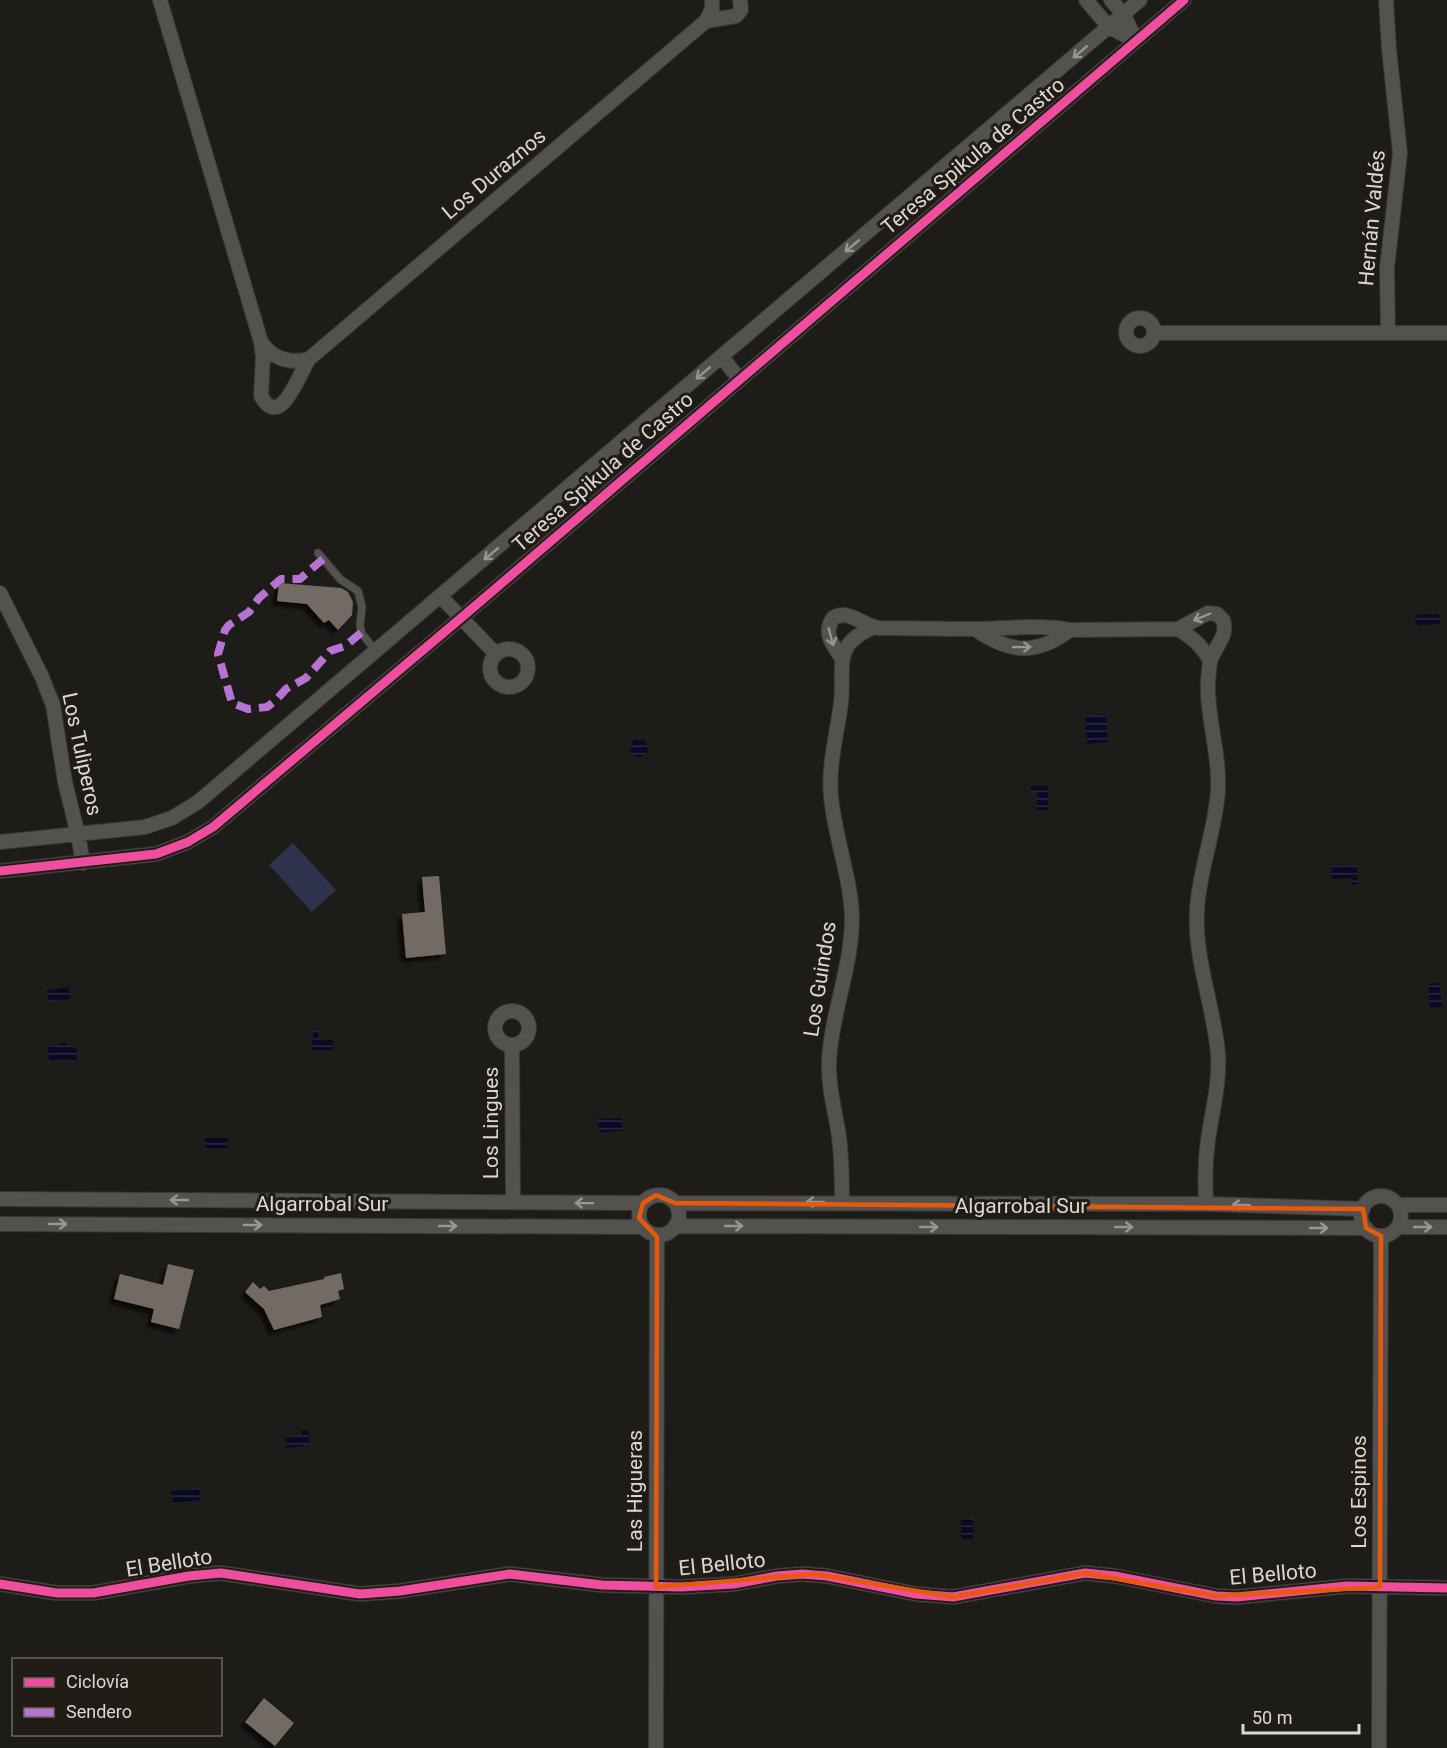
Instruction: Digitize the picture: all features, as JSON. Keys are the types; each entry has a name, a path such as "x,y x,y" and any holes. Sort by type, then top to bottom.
{"street":[{"name":"Los Duraznos","path":"160,0 261,342 263,357 260,391 264,401 271,406 280,405 289,398 309,359 706,21"},
{"path":"706,21 712,9 712,0"},
{"path":"706,21 736,16 741,10 740,0"},
{"path":"1086,0 1109,27 1136,41"},
{"path":"1111,0 1124,15 1136,41"},
{"name":"Teresa Spikula de Castro","path":"0,842 145,827 184,812 212,791 1140,0"},
{"name":"Teresa Spikula de Castro","path":"0,871 156,854 201,835 460,618 1185,0"},
{"name":"Hernán Valdés","path":"1386,0 1400,153 1387,268 1388,332"},
{"path":"1154,333 1447,333"},
{"path":"261,342 271,354 284,360 292,362 309,359"},
{"path":"722,357 739,379"},
{"name":"Los Tuliperos","path":"0,593 42,677 53,705 65,782 83,863"},
{"path":"440,596 496,654"},
{"name":"Los Guindos","path":"842,1202 841,1158 829,1063 852,919 831,800 830,780 841,702 841,657 828,635 828,628 833,618 846,615 874,627 1178,629 1208,613 1220,616 1224,624 1224,633 1210,661 1208,702 1218,764 1218,793 1196,920 1202,970 1218,1055 1217,1083 1205,1176 1206,1204"},
{"path":"841,657 854,639 874,627"},
{"name":"Los Guindos","path":"975,629 1000,645 1021,648 1048,643 1070,630"},
{"path":"1178,629 1197,642 1210,661"},
{"name":"Los Lingues","path":"512,1045 513,1202"},
{"path":"656,1195 666,1196 675,1203 679,1214 675,1226 668,1233 652,1234 643,1227 639,1213 643,1203 656,1195"},
{"path":"1398,1227 1401,1216 1398,1205 1390,1198 1379,1196 1369,1200 1363,1209 1362,1219 1366,1228 1375,1235 1390,1233 1398,1227 1447,1227"},
{"name":"Algarrobal Sur","path":"0,1199 643,1203"},
{"name":"Algarrobal Sur","path":"675,1203 1206,1204 1363,1209"},
{"path":"1398,1205 1447,1205"},
{"name":"Algarrobal Sur","path":"0,1224 643,1227"},
{"name":"Algarrobal Sur","path":"675,1226 1366,1228"},
{"name":"Las Higueras","path":"656,1748 657,1235"},
{"name":"Los Espinos","path":"1379,1748 1381,1236"},
{"name":"El Belloto","path":"0,1584 57,1593 93,1593 189,1576 221,1573 250,1576 334,1592 370,1594 510,1574 602,1585 656,1587 734,1584 789,1574 815,1574 916,1594 952,1598 1085,1573 1115,1576 1216,1596 1255,1596 1336,1587 1447,1588"}],"lane":[{"path":"318,553 340,579 358,591 362,607 360,626 362,634 376,651"}],"highlighted area":[{"path":"656,1195 675,1203 1363,1209 1366,1228 1381,1236 1380,1587 1216,1596 1085,1573 953,1597 815,1574 656,1587 657,1237 639,1218 643,1203"}],"shaded area":[{"path":"1439,614 1440,624 1418,625 1414,621 1417,615"},
{"path":"1106,714 1108,742 1087,744 1085,716"},
{"path":"639,739 645,742 648,748 645,754 639,757 633,754 630,748 633,742"},
{"path":"1031,786 1048,786 1048,810 1037,810 1037,792 1031,792"},
{"path":"293,843 336,890 312,912 269,865"},
{"path":"1357,865 1358,884 1352,885 1352,878 1332,879 1331,866"},
{"path":"1439,983 1442,1007 1430,1008 1428,984"},
{"path":"69,987 70,999 49,1002 47,990"},
{"path":"313,1031 318,1031 318,1039 333,1040 333,1050 312,1050"},
{"path":"63,1042 70,1046 76,1045 77,1062 73,1063 71,1059 49,1060 48,1047"},
{"path":"622,1118 622,1131 599,1132 598,1119"},
{"path":"205,1138 228,1138 228,1148 205,1148"},
{"path":"308,1430 310,1445 287,1448 285,1438 302,1435 301,1431"},
{"path":"199,1488 200,1500 173,1503 171,1491"},
{"path":"973,1518 973,1539 962,1539 961,1519"}],"building":[{"path":"279,583 341,588 348,592 353,602 352,615 338,630 329,620 324,623 307,604 277,601"},
{"path":"439,876 446,954 406,958 402,914 425,912 422,877"},
{"path":"168,1264 194,1270 179,1329 151,1322 154,1309 114,1299 120,1274 163,1285"},
{"path":"341,1273 344,1289 338,1291 340,1299 320,1305 322,1317 274,1330 264,1309 245,1292 253,1282 260,1289 264,1286 269,1291"},
{"path":"264,1698 294,1723 275,1746 245,1722"}],"marked path":[{"path":"323,559 300,579 281,579 259,598 249,612 225,630 218,654 232,703 248,709 267,707 286,689 306,678 330,651 345,646 362,632"}],"cycle path":[{"path":"0,871 156,854 188,842 213,827 1184,0"},
{"path":"0,1584 57,1593 93,1593 189,1576 221,1573 360,1594 400,1591 510,1574 602,1585 681,1587 734,1584 802,1574 827,1576 916,1594 953,1597 1085,1573 1115,1576 1216,1596 1237,1597 1347,1586 1447,1588"}]}
